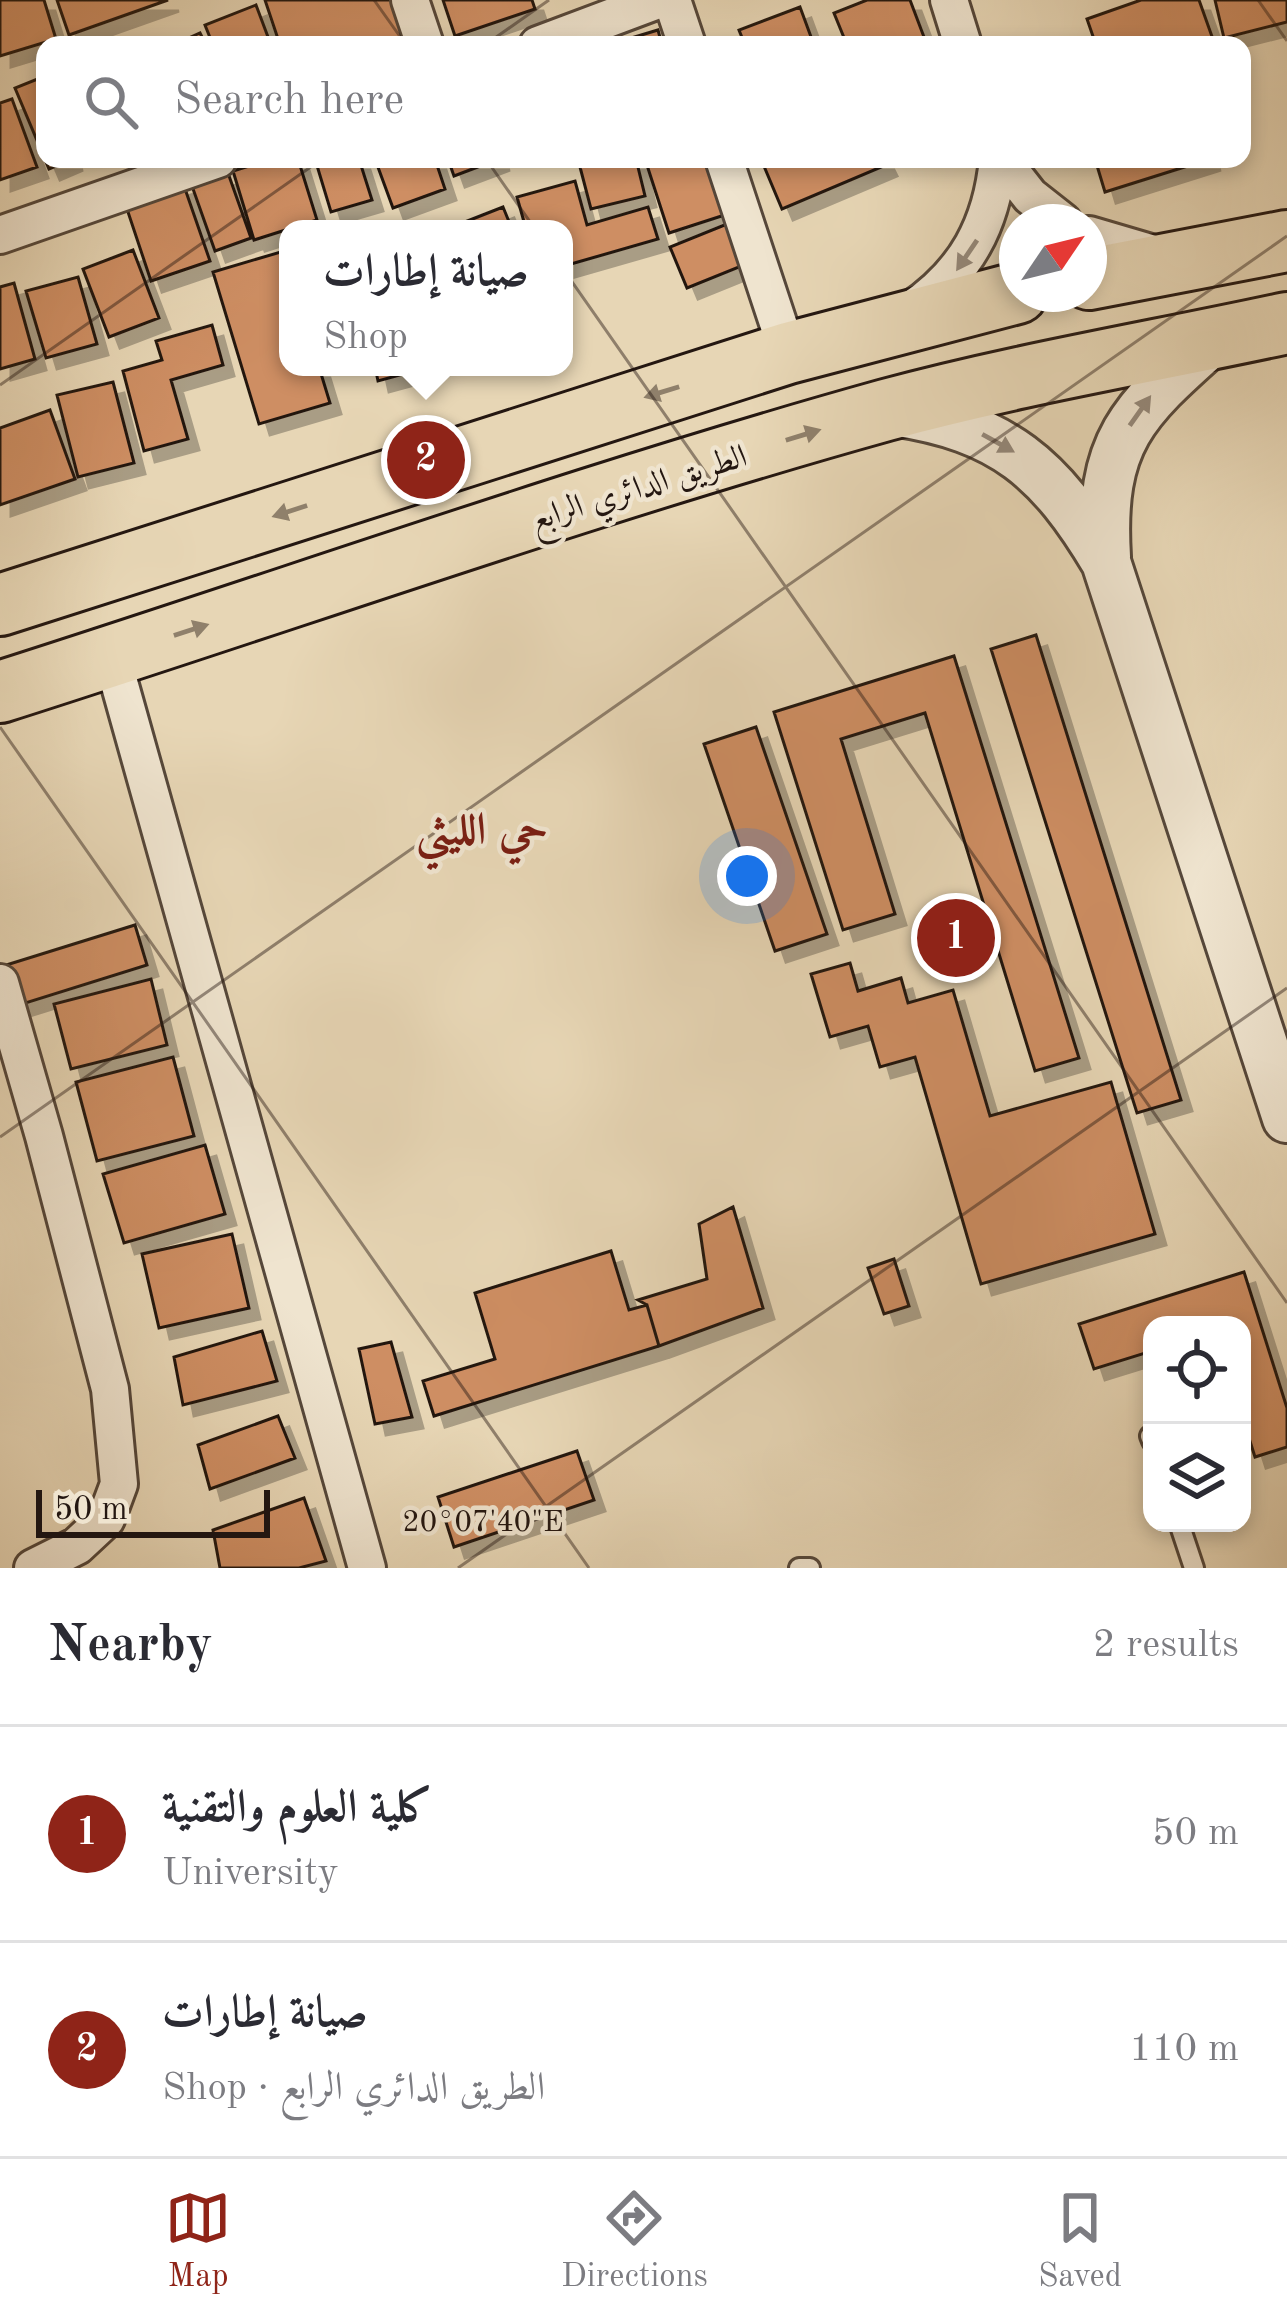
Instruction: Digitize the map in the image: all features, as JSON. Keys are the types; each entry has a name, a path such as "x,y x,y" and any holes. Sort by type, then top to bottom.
{"main road":[{"path":"1107,276 1287,241"},
{"path":"0,605 788,353 999,297"},
{"name":"الطريق الدائري الرابع","path":"0,692 584,501 886,410 1054,368 1287,323"}],"street":[{"path":"410,0 422,36"},
{"path":"562,36 658,0"},
{"path":"672,0 684,36"},
{"path":"949,0 960,36"},
{"path":"0,235 192,168"},
{"path":"727,168 788,353"},
{"path":"892,323 938,292 963,264 988,214 998,168"},
{"path":"1007,168 1040,204"},
{"path":"1107,241 1145,254 1196,259"},
{"path":"1106,562 1103,512 1110,471 1125,432 1149,396 1215,338"},
{"path":"886,410 934,417 976,431 1018,454 1075,509 1106,562 1271,1021 1287,1118"},
{"path":"112,657 367,1568"},
{"path":"0,983 110,1389 119,1484 106,1519 76,1546 33,1568"}],"lane":[{"path":"1182,1532 1194,1568"},
{"path":"799,1568 810,1568"}],"building":[{"path":"0,0 44,0 55,36 36,36 36,45 0,56"},
{"path":"57,0 168,0 69,35"},
{"path":"265,0 391,0 402,36 277,36"},
{"path":"443,0 532,0 535,9 455,36"},
{"path":"867,0 910,0 924,36 843,36 834,13"},
{"path":"1141,0 1199,0 1212,36 1093,36 1087,19"},
{"path":"1215,0 1287,0 1287,22 1224,36"},
{"path":"256,5 268,36 209,36 205,25"},
{"path":"800,7 811,36 741,36 739,30"},
{"path":"36,80 36,138 15,88"},
{"path":"12,99 36,167 0,180 0,103"},
{"path":"301,168 317,220 279,220 279,232 254,240 233,171"},
{"path":"318,168 362,168 372,200 331,212"},
{"path":"378,168 438,168 445,189 393,208"},
{"path":"451,168 475,168 454,176"},
{"path":"580,168 638,168 645,196 591,209"},
{"path":"648,168 723,168 737,211 669,233"},
{"path":"765,168 879,168 782,209"},
{"path":"1098,168 1181,168 1105,192"},
{"path":"228,173 251,238 215,251 192,186"},
{"path":"575,181 587,225 648,207 658,239 573,263 573,220 523,220 517,197"},
{"path":"183,183 210,261 151,281 125,203"},
{"path":"503,207 508,220 470,220"},
{"path":"727,224 744,265 687,288 670,247"},
{"path":"133,250 159,318 109,337 83,269"},
{"path":"279,252 279,376 322,376 330,403 259,424 213,272"},
{"path":"78,277 97,344 46,358 26,291"},
{"path":"14,283 35,359 0,369 0,287"},
{"path":"212,325 223,365 171,380 188,439 144,451 123,371 162,360 156,341"},
{"path":"113,382 134,463 78,477 57,395"},
{"path":"50,410 75,479 0,505 0,428"},
{"path":"1036,635 1181,1100 1137,1113 991,649"},
{"path":"954,656 1079,1058 1035,1071 925,713 841,739 895,914 843,930 774,712"},
{"path":"756,727 827,934 775,951 704,744"},
{"path":"135,925 147,965 16,1006 3,966"},
{"path":"850,963 858,991 901,978 908,1003 953,990 990,1116 1111,1082 1155,1234 981,1284 915,1057 880,1067 868,1026 830,1037 811,974"},
{"path":"151,979 167,1045 71,1069 54,1004"},
{"path":"173,1057 194,1136 97,1161 76,1082"},
{"path":"205,1145 225,1214 124,1243 103,1174"},
{"path":"733,1207 763,1308 659,1346 647,1305 638,1300 707,1279 699,1224"},
{"path":"232,1234 249,1308 159,1328 142,1254"},
{"path":"611,1251 629,1310 647,1305 659,1346 434,1416 423,1381 495,1359 475,1293"},
{"path":"894,1259 909,1306 884,1314 868,1268"},
{"path":"1244,1272 1287,1408 1287,1447 1255,1457 1251,1444 1251,1316 1143,1316 1143,1354 1094,1369 1079,1324"},
{"path":"262,1331 277,1381 183,1405 174,1357"},
{"path":"391,1342 412,1417 375,1424 359,1349"},
{"path":"278,1416 295,1458 210,1489 198,1445"},
{"path":"577,1451 594,1500 454,1547 438,1497"},
{"path":"304,1498 326,1561 299,1568 220,1568 213,1530"}],"place":[{"name":"صيانة إطارات","path":"426,460"},
{"name":"كلية العلوم والتقنية","path":"956,938"}],"district":[{"name":"حي الليثي","path":"482,828"}]}
